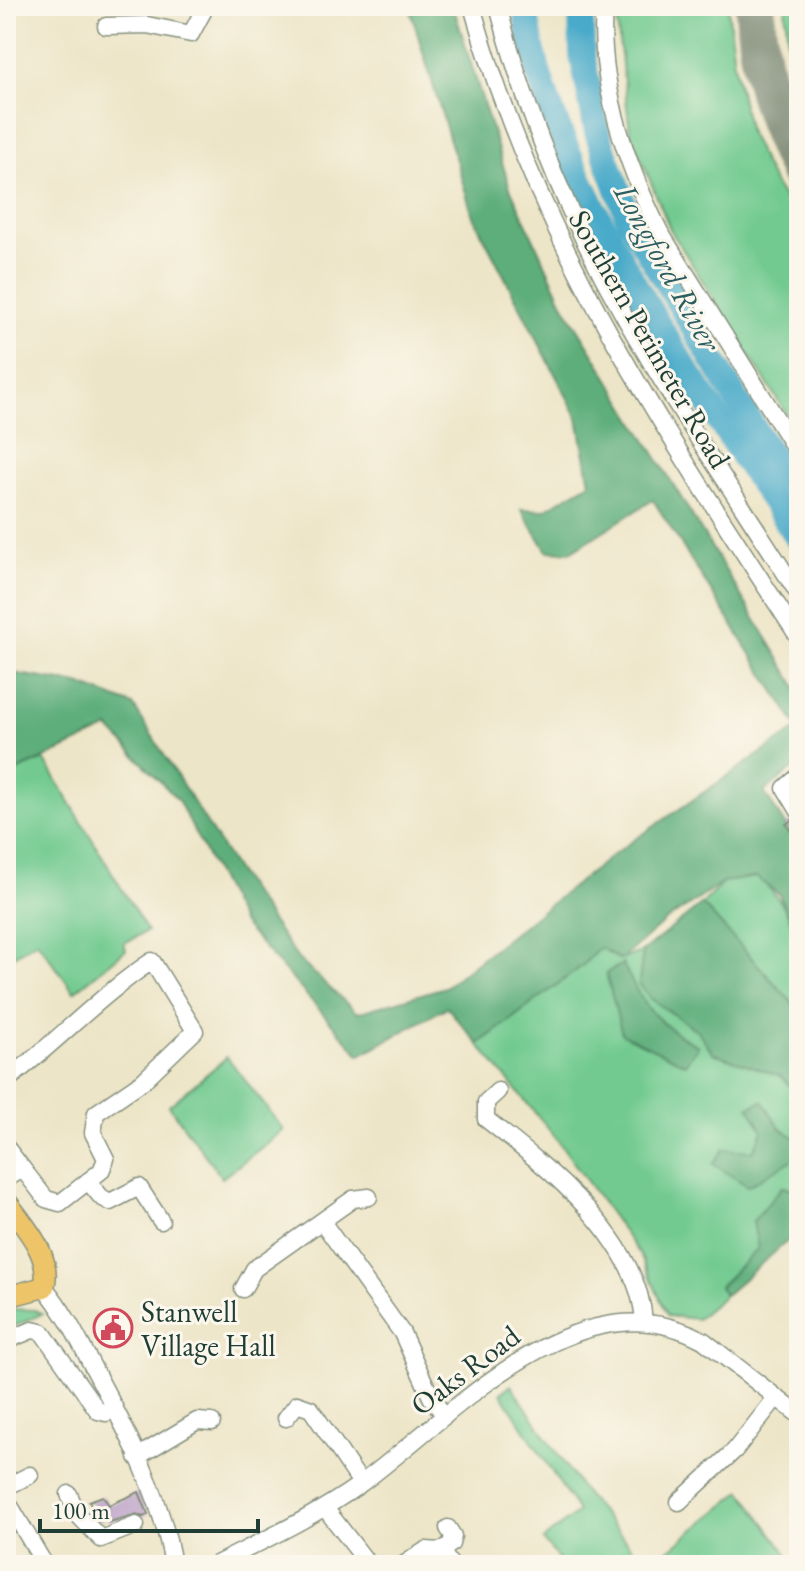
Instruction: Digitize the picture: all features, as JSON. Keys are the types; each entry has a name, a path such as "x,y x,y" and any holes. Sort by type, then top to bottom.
{"main road":[{"path":"6,1201 41,1254 48,1272 44,1287 6,1297"}],"street":[{"path":"106,26 147,25 191,34 206,6"},
{"name":"Southern Perimeter Road","path":"472,6 513,135 539,198 591,304 695,478 799,638"},
{"name":"Southern Perimeter Road","path":"498,6 535,122 587,246 624,317 799,595"},
{"path":"604,6 611,94 641,195 660,232 799,455"},
{"path":"799,776 785,788 799,811"},
{"path":"6,1081 57,1041 113,987 152,961 195,1031 131,1091 96,1113 93,1133 106,1159 101,1171 60,1203 46,1199 6,1147"},
{"path":"498,1091 486,1102 486,1119 560,1180 601,1227 633,1275 643,1299 644,1322"},
{"path":"6,1179 22,1168"},
{"path":"88,1181 101,1197 110,1202 139,1187 161,1221"},
{"path":"243,1289 254,1269 353,1199 369,1197"},
{"path":"323,1223 402,1333 432,1399 445,1416"},
{"path":"44,1287 68,1316 114,1407 137,1457 148,1519 173,1565"},
{"name":"Oaks Road","path":"215,1565 325,1508 508,1366 560,1339 588,1330 644,1322 663,1323 703,1340 799,1415"},
{"path":"6,1341 32,1330 42,1332 98,1411 106,1413 114,1407"},
{"path":"679,1502 735,1450 775,1399"},
{"path":"286,1418 297,1404 311,1409 361,1483"},
{"path":"137,1457 197,1421 212,1422"},
{"path":"6,1487 30,1475"},
{"path":"69,1494 77,1514 101,1539 148,1519"},
{"path":"6,1499 45,1565"},
{"path":"325,1508 369,1565"},
{"path":"403,1565 439,1555 451,1544 453,1536 448,1528"}],"green space":[{"path":"409,6 453,6 510,188 565,307 799,691 799,764 764,792 799,847 799,940 779,894 756,877 724,882 664,922 620,960 600,947 582,966 478,1044 447,1007 360,1055 241,922 178,800 109,728 6,776 6,672 79,684 133,705 237,872 298,959 357,1013 445,987 618,851 798,728 653,500 570,552 547,551 521,509 544,510 590,483 578,418 473,216"},
{"path":"615,6 728,6 734,64 749,133 772,180 799,222 799,434 671,231 630,132"},
{"path":"785,6 799,6 799,99 789,61"},
{"path":"44,759 147,931 124,943 126,950 74,992 37,941 6,961 6,776"},
{"path":"756,877 772,891 791,920 798,953 799,1010 702,904 724,882"},
{"path":"702,904 799,1010 799,1095 781,1076 713,1053 698,1031 650,998 639,984 643,951"},
{"path":"600,947 620,960 643,951 639,984 650,998 698,1031 713,1053 781,1076 799,1095 799,1190 782,1187 758,1249 719,1286 725,1295 697,1319 668,1316 640,1255 556,1138 478,1044 582,966"},
{"path":"623,964 637,992 652,1012 671,1030 698,1046 685,1064 622,1034 606,973"},
{"path":"227,1057 284,1130 222,1178 169,1106"},
{"path":"763,1101 780,1128 799,1140 799,1156 748,1186 713,1164 724,1149 753,1151 763,1131 749,1107"},
{"path":"782,1187 799,1190 799,1231 725,1295 719,1287 758,1249 753,1221"},
{"path":"6,1309 35,1310 42,1314 6,1330"},
{"path":"511,1385 582,1490 647,1565 563,1565 543,1540 578,1512 501,1393"},
{"path":"742,1491 795,1565 650,1565"}],"building":[{"path":"792,820 799,822 799,844 786,824"},
{"path":"139,1492 148,1514 143,1517 137,1514 109,1522 107,1518 99,1521 89,1501 103,1496 109,1505"}],"waterway":[{"name":"Longford River","path":"525,6 533,53 546,98 606,232 684,367 799,540"},
{"path":"581,6 582,54 597,132 629,220 764,445 799,492"}],"taxiway":[{"path":"755,6 759,50 768,91 799,172"}],"place":[{"name":"Stanwell Village Hall","path":"113,1328"}]}
